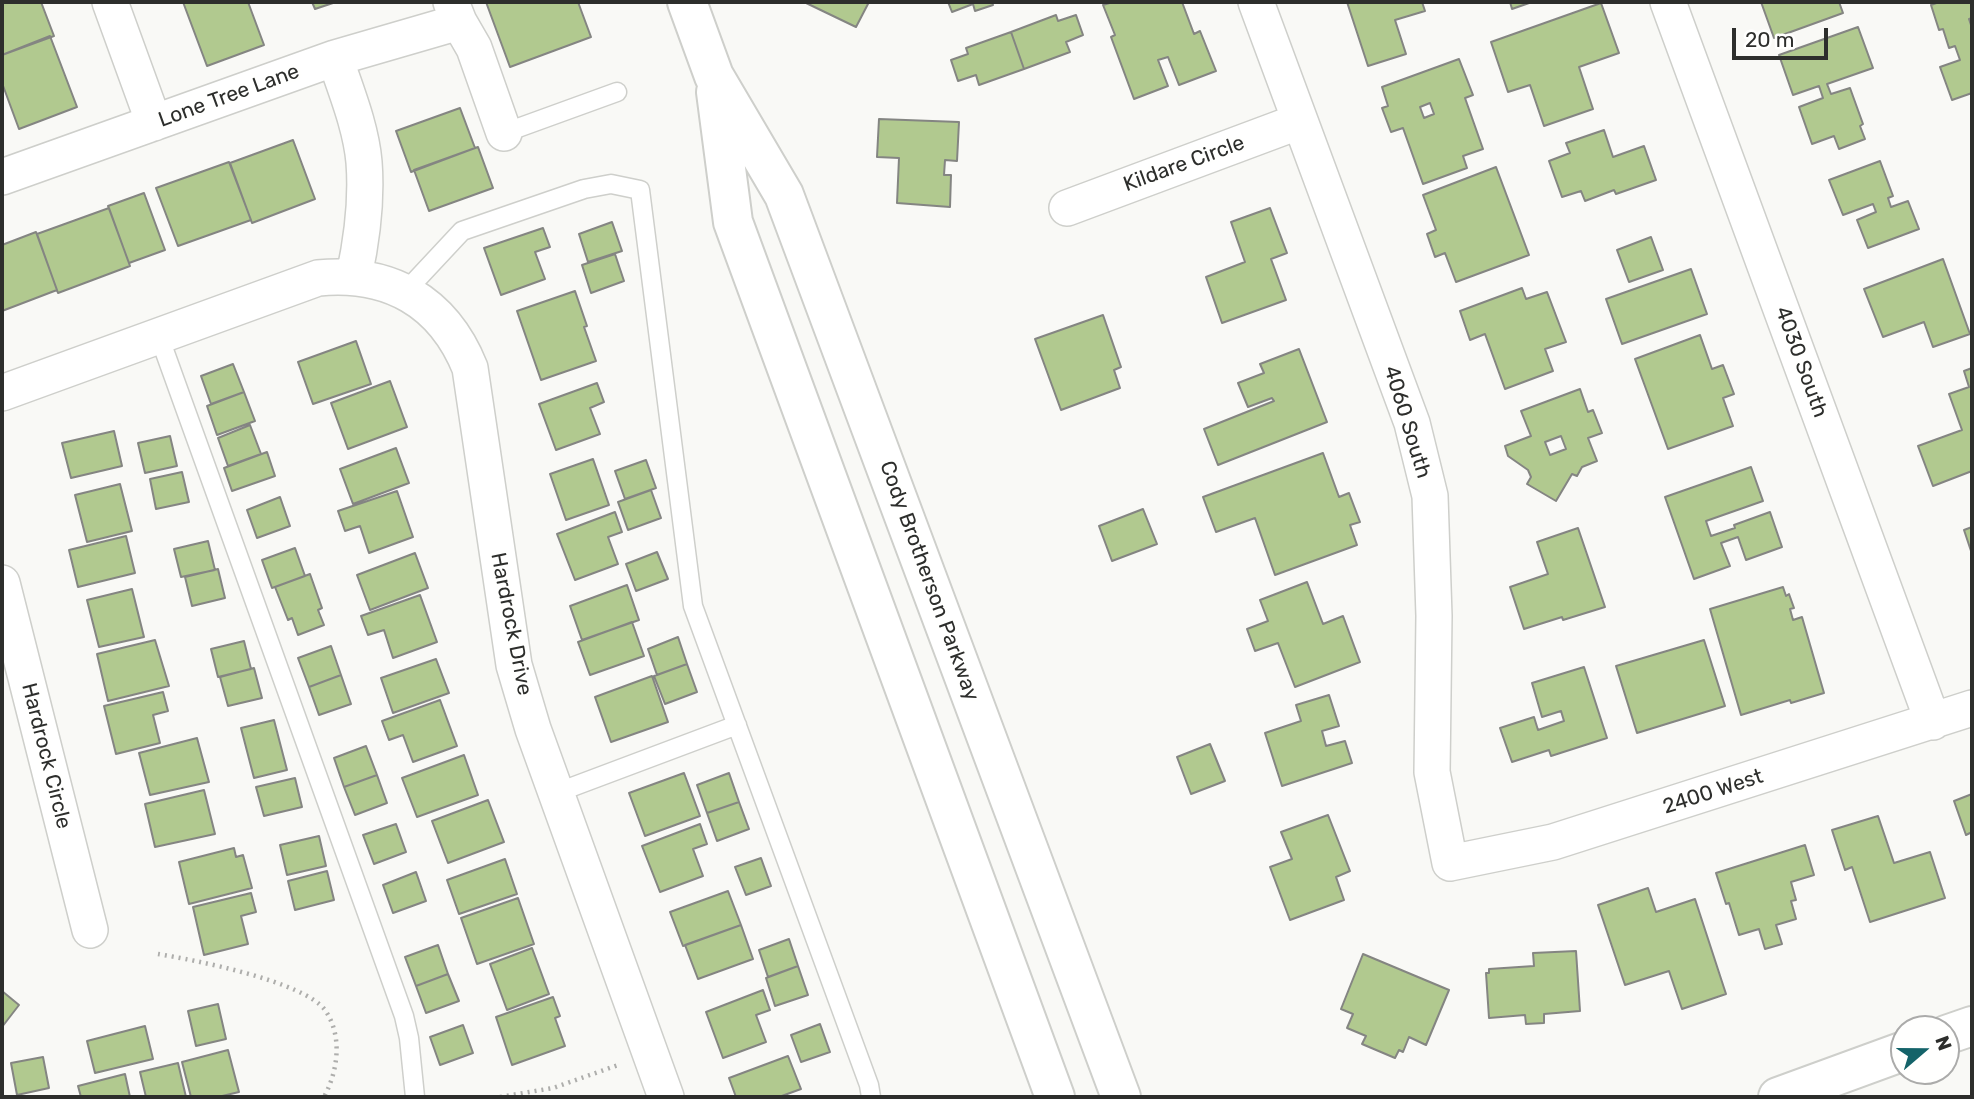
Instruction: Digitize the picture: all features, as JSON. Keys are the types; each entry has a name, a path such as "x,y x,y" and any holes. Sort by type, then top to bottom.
{"main road":[{"name":"Cody Brotherson Parkway","path":"687,2 714,76 785,194 1121,1097"},
{"name":"Cody Brotherson Parkway","path":"714,76 733,222 1055,1097"},
{"path":"1778,1097 1890,1056"}],"street":[{"path":"110,2 154,123"},
{"name":"4060 South","path":"1256,2 1412,423 1430,496 1434,616 1432,772 1450,863"},
{"name":"4030 South","path":"1668,2 1933,722"},
{"path":"455,12 474,48 504,133"},
{"name":"Lone Tree Lane","path":"2,177 335,58 455,12"},
{"path":"335,58 364,161 361,240 355,276"},
{"name":"Kildare Circle","path":"1067,208 1300,121"},
{"name":"Hardrock Drive","path":"2,393 318,278 355,276 405,292 428,306 462,348 470,368 514,665 533,729 666,1097"},
{"name":"Hardrock Circle","path":"2,583 90,930"},
{"name":"2400 West","path":"1450,863 1553,842 1972,708"}],"lane":[{"path":"504,133 617,92"},
{"path":"405,292 462,231 584,189 611,184 640,190 693,606 869,1085 871,1097"},
{"path":"159,336 404,1016 415,1097"},
{"path":"556,793 737,725"}],"path":[{"path":"158,954 210,962 303,992 324,1010 335,1034 338,1058 324,1097"},
{"path":"500,1097 553,1088 622,1063"}],"building":[{"path":"2,2 41,2 54,36 2,55"},
{"path":"183,2 248,2 264,45 207,66"},
{"path":"312,2 336,2 315,9"},
{"path":"486,2 578,2 591,37 510,67"},
{"path":"804,2 869,2 856,27"},
{"path":"948,2 992,2 993,5 975,11 973,4 952,12"},
{"path":"1113,2 1182,2 1194,34 1200,31 1216,71 1179,85 1168,57 1158,60 1168,86 1134,99 1111,37 1115,35 1103,5"},
{"path":"1347,2 1422,2 1425,11 1395,20 1406,54 1368,66"},
{"path":"1510,2 1532,2 1512,9"},
{"path":"1761,2 1839,2 1843,13 1774,38"},
{"path":"1939,2 1972,2 1972,18 1969,19 1972,28 1972,93 1952,100 1940,67 1960,60 1955,46 1949,48 1943,29 1939,30 1931,5"},
{"path":"1601,3 1619,53 1579,67 1593,109 1544,126 1530,85 1508,92 1491,42"},
{"path":"1056,15 1058,21 1076,15 1083,35 1066,42 1070,52 1024,69 1011,32"},
{"path":"1858,27 1873,68 1827,84 1831,94 1850,88 1863,124 1860,126 1865,139 1839,149 1834,136 1812,144 1799,107 1823,98 1819,86 1793,95 1779,55"},
{"path":"1011,32 1024,69 979,85 976,75 958,81 951,60 968,54 966,48"},
{"path":"50,36 77,107 19,129 2,83 2,55"},
{"path":"1459,59 1473,95 1465,98 1483,149 1463,156 1467,168 1423,184 1403,128 1391,132 1382,108 1388,106 1382,87","holes":["1430,103 1434,114 1424,118 1420,107"]},
{"path":"460,108 475,148 411,172 396,131"},
{"path":"879,119 959,122 957,161 945,160 944,175 951,175 950,207 897,203 899,158 877,157"},
{"path":"1604,130 1613,157 1644,146 1656,180 1616,194 1614,190 1585,201 1581,191 1562,197 1549,161 1570,153 1566,143"},
{"path":"293,140 315,199 252,223 230,163"},
{"path":"478,147 493,188 429,211 414,170"},
{"path":"1880,161 1893,196 1888,198 1891,207 1908,201 1919,229 1868,248 1857,220 1876,212 1873,204 1843,215 1829,180"},
{"path":"229,162 251,220 178,246 156,188"},
{"path":"1496,167 1529,255 1456,282 1445,253 1435,257 1427,234 1436,230 1423,195"},
{"path":"144,193 165,250 129,263 108,206"},
{"path":"109,208 130,266 58,293 37,234"},
{"path":"1270,208 1287,253 1271,259 1286,300 1222,323 1206,277 1245,262 1231,222"},
{"path":"612,222 622,251 588,262 579,234"},
{"path":"543,228 550,247 535,252 545,279 501,295 484,248"},
{"path":"36,232 57,290 2,311 2,245"},
{"path":"1651,237 1663,270 1629,282 1617,250"},
{"path":"615,254 624,281 591,293 582,265"},
{"path":"1943,259 1970,334 1933,347 1924,322 1883,337 1864,289"},
{"path":"1691,269 1707,314 1622,344 1606,299"},
{"path":"1522,288 1526,299 1547,292 1566,342 1545,349 1553,371 1505,389 1485,334 1470,340 1460,311"},
{"path":"575,291 596,361 541,380 517,311"},
{"path":"1103,315 1121,367 1114,370 1120,388 1061,410 1035,339"},
{"path":"1700,335 1712,369 1723,365 1734,394 1723,398 1733,426 1668,449 1635,359"},
{"path":"356,341 371,384 313,404 298,362"},
{"path":"1299,349 1327,422 1218,465 1204,429 1274,401 1272,398 1248,407 1238,383 1264,373 1260,364"},
{"path":"233,364 244,392 211,404 201,376"},
{"path":"1972,368 1972,471 1933,486 1918,446 1962,430 1949,394 1969,387 1964,371"},
{"path":"390,381 407,427 348,449 331,403"},
{"path":"597,383 604,402 590,408 600,434 556,450 539,404"},
{"path":"1580,389 1588,412 1593,410 1602,433 1588,438 1597,461 1582,467 1577,476 1572,474 1556,501 1527,484 1531,477 1528,470 1508,456 1505,446 1531,436 1521,411","holes":["1561,436 1566,449 1550,455 1545,442"]},
{"path":"244,392 255,421 217,435 207,406"},
{"path":"250,425 261,454 228,466 218,438"},
{"path":"114,431 122,466 71,478 62,443"},
{"path":"170,436 177,466 145,473 138,443"},
{"path":"396,448 409,483 353,504 340,469"},
{"path":"267,452 275,476 232,491 224,468"},
{"path":"1323,453 1339,497 1349,493 1360,522 1350,525 1357,545 1275,575 1255,518 1216,532 1203,497"},
{"path":"593,459 609,505 566,520 550,474"},
{"path":"646,460 656,488 625,499 615,471"},
{"path":"1751,467 1763,501 1706,521 1711,536 1770,512 1782,547 1746,560 1738,537 1721,543 1730,566 1694,579 1665,497"},
{"path":"182,472 189,502 156,509 150,479"},
{"path":"120,484 132,531 87,542 75,495"},
{"path":"651,490 661,518 628,530 618,502"},
{"path":"397,491 413,537 369,553 360,526 345,531 338,511"},
{"path":"280,497 290,526 257,538 247,510"},
{"path":"1143,509 1157,544 1112,561 1099,526"},
{"path":"615,512 622,532 608,537 618,564 575,580 557,534"},
{"path":"1972,527 1972,554 1964,530"},
{"path":"1578,528 1605,607 1524,629 1510,587 1548,574 1537,542"},
{"path":"126,536 135,573 78,587 69,550"},
{"path":"208,541 215,570 181,577 174,549"},
{"path":"295,548 305,576 272,588 262,560"},
{"path":"657,552 668,579 636,591 626,564"},
{"path":"415,553 428,588 370,610 357,575"},
{"path":"218,569 225,598 192,606 185,577"},
{"path":"310,574 322,608 318,610 324,625 298,635 292,618 288,620 275,587"},
{"path":"1307,582 1323,624 1343,616 1360,662 1295,687 1278,643 1255,651 1247,629 1268,621 1260,600"},
{"path":"627,585 639,620 582,640 570,606"},
{"path":"1783,587 1794,608 1790,609 1793,620 1802,617 1824,693 1741,715 1710,609"},
{"path":"132,589 144,637 99,647 87,600"},
{"path":"420,595 437,642 393,658 384,630 368,635 361,616"},
{"path":"632,622 644,656 590,675 578,642"},
{"path":"678,637 687,664 657,675 648,649"},
{"path":"155,640 169,686 108,701 97,654"},
{"path":"1704,640 1725,706 1637,733 1616,666"},
{"path":"244,641 251,669 218,677 211,649"},
{"path":"331,646 341,675 309,687 298,658"},
{"path":"436,659 449,693 393,713 381,678"},
{"path":"687,664 697,692 665,704 654,676"},
{"path":"1584,667 1607,738 1551,756 1549,750 1512,762 1500,728 1534,717 1538,730 1564,721 1561,711 1542,717 1532,683"},
{"path":"254,668 262,698 228,706 220,677"},
{"path":"341,675 351,704 319,715 309,687"},
{"path":"652,676 668,722 611,742 595,697"},
{"path":"163,692 168,711 153,715 160,743 116,754 104,706"},
{"path":"1329,695 1339,726 1322,731 1326,746 1345,741 1352,763 1282,786 1265,733 1301,721 1296,705"},
{"path":"440,700 457,746 413,762 403,735 389,740 382,721"},
{"path":"274,720 287,770 254,778 241,728"},
{"path":"197,738 209,782 150,795 139,753"},
{"path":"1210,744 1225,781 1191,794 1177,757"},
{"path":"366,746 377,775 344,787 334,758"},
{"path":"464,755 478,795 417,817 402,778"},
{"path":"684,773 700,816 645,836 629,793"},
{"path":"729,773 739,802 707,813 697,785"},
{"path":"377,775 387,803 355,815 344,787"},
{"path":"295,778 302,807 264,816 256,787"},
{"path":"204,790 215,834 155,847 145,804"},
{"path":"1972,794 1972,832 1966,835 1954,801"},
{"path":"488,800 504,842 448,863 432,821"},
{"path":"739,802 749,829 717,841 707,813"},
{"path":"1328,815 1350,871 1336,877 1344,900 1290,920 1270,867 1292,859 1281,832"},
{"path":"1878,816 1894,863 1930,852 1945,898 1870,922 1852,867 1845,870 1832,830"},
{"path":"396,824 406,852 374,864 363,835"},
{"path":"700,824 707,844 693,849 703,876 660,892 642,846"},
{"path":"319,836 326,866 287,875 280,845"},
{"path":"1805,845 1814,875 1791,882 1796,900 1791,901 1796,919 1776,925 1782,944 1765,949 1759,929 1739,935 1716,873"},
{"path":"234,848 236,857 243,855 252,888 189,904 179,862"},
{"path":"761,858 771,886 746,895 735,867"},
{"path":"505,859 517,894 459,914 447,880"},
{"path":"327,871 334,900 295,910 288,881"},
{"path":"416,872 426,901 393,913 383,885"},
{"path":"1648,888 1656,912 1695,899 1726,994 1682,1009 1669,971 1625,985 1598,905"},
{"path":"728,891 741,925 683,946 670,912"},
{"path":"251,893 256,912 241,916 248,944 204,955 193,907"},
{"path":"518,898 534,944 477,964 461,918"},
{"path":"741,925 753,959 698,979 685,945"},
{"path":"789,939 798,966 768,977 759,950"},
{"path":"438,945 448,974 416,986 405,957"},
{"path":"532,948 549,994 507,1010 490,964"},
{"path":"1576,951 1580,1011 1544,1014 1544,1023 1526,1024 1525,1015 1489,1018 1486,973 1489,973 1489,969 1534,966 1533,953"},
{"path":"1363,954 1449,990 1426,1045 1409,1037 1403,1052 1399,1050 1395,1058 1362,1044 1366,1036 1347,1028 1353,1014 1341,1009"},
{"path":"798,966 808,995 775,1006 766,978"},
{"path":"448,974 459,1001 426,1013 416,986"},
{"path":"763,990 770,1010 756,1015 766,1042 723,1058 706,1012"},
{"path":"2,991 19,1005 2,1027"},
{"path":"553,997 560,1016 555,1018 565,1046 512,1065 496,1017"},
{"path":"218,1004 226,1039 196,1046 188,1011"},
{"path":"820,1024 830,1052 801,1062 791,1035"},
{"path":"463,1025 473,1053 440,1065 430,1037"},
{"path":"145,1026 153,1059 95,1073 87,1041"},
{"path":"228,1050 239,1092 218,1097 191,1097 182,1062"},
{"path":"788,1056 801,1089 779,1097 736,1097 729,1078"},
{"path":"43,1057 49,1088 17,1095 11,1063"},
{"path":"178,1063 186,1097 146,1097 140,1072"},
{"path":"125,1074 130,1097 81,1097 78,1086"}]}
